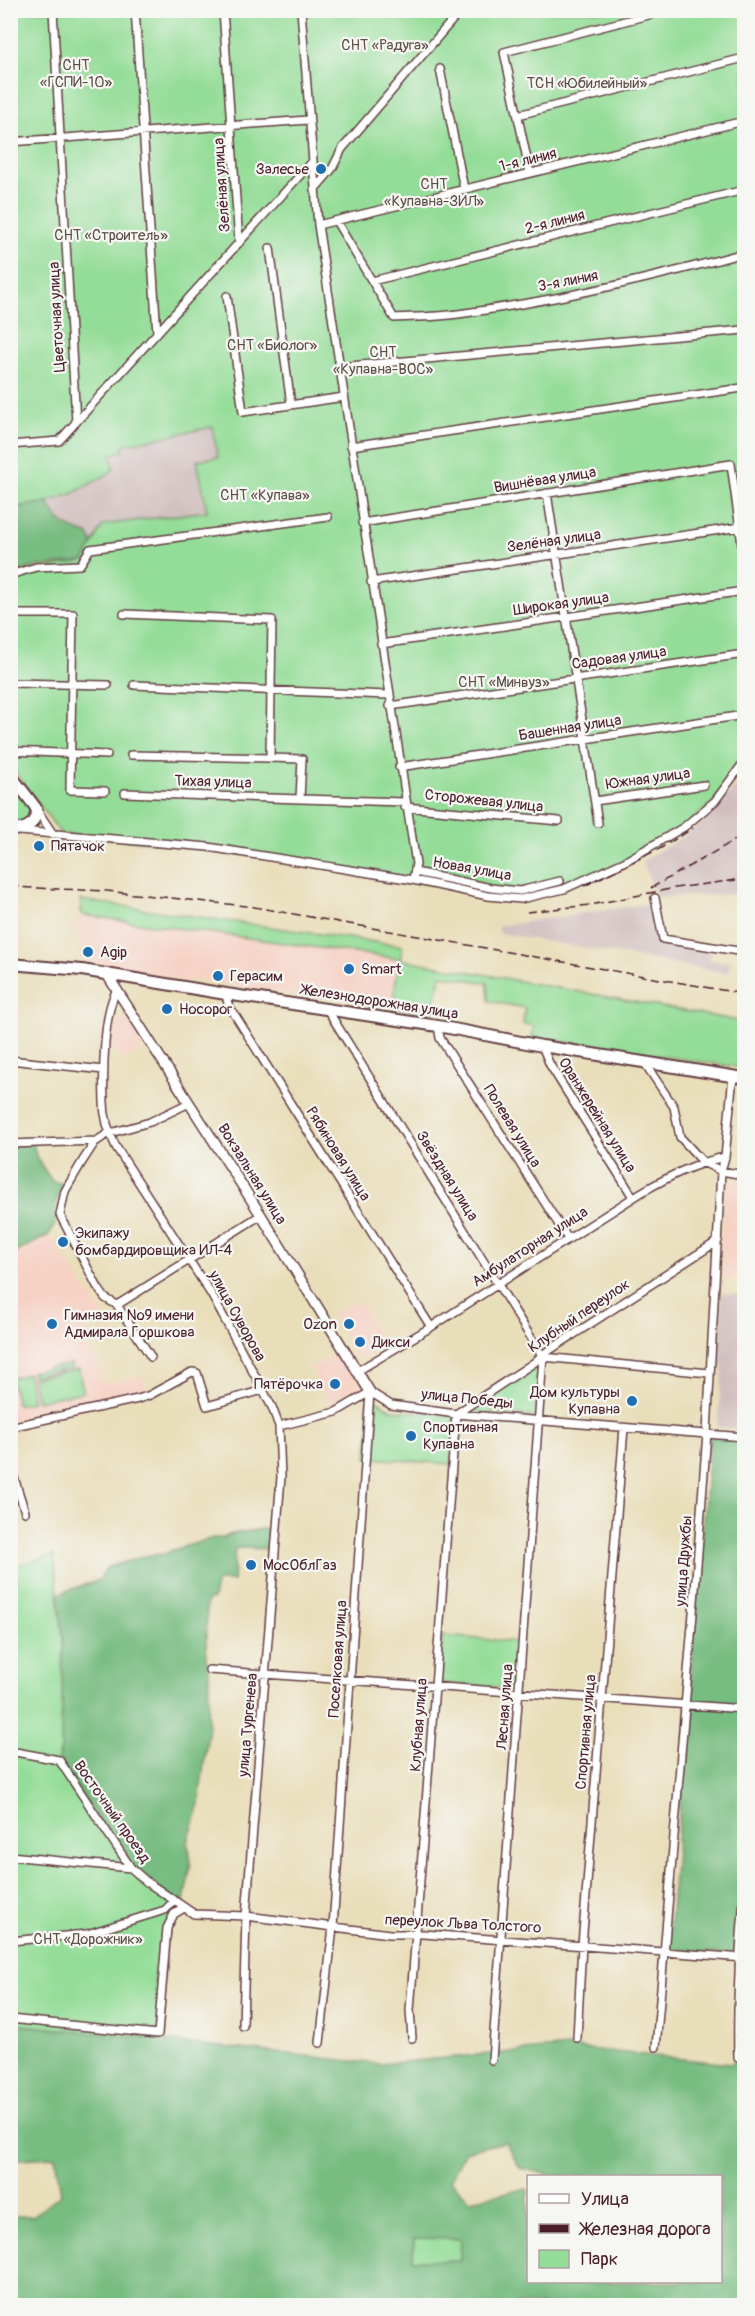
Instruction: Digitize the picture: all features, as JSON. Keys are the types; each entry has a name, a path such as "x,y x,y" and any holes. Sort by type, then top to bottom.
{"main road":[{"path":"10,774 36,808 36,818 33,823 27,828 13,830"},
{"name":"Железнодорожная улица","path":"10,964 57,966 106,973 739,1077"}],"street":[{"name":"Цветочная улица","path":"53,10 76,422"},
{"path":"135,10 157,333"},
{"name":"Зелёная улица","path":"223,10 239,243"},
{"path":"301,10 318,225 415,872 413,880"},
{"path":"315,190 332,169 342,149 461,10"},
{"path":"530,173 504,52 668,10"},
{"path":"518,115 744,58"},
{"path":"440,69 464,189"},
{"path":"10,142 308,120"},
{"name":"1-я линия","path":"318,225 744,121"},
{"path":"10,445 59,441 312,162"},
{"name":"2-я линия","path":"372,281 744,190"},
{"path":"336,220 372,281"},
{"path":"270,248 291,405"},
{"name":"3-я линия","path":"372,281 394,318 456,315 569,296 657,277 744,253"},
{"path":"227,296 243,412 344,397"},
{"path":"339,368 744,330"},
{"path":"351,446 742,388"},
{"name":"Вишнёвая улица","path":"362,523 731,464 740,527"},
{"path":"547,493 598,823"},
{"path":"10,575 36,567 80,565 90,549 328,517"},
{"path":"740,527 744,560"},
{"name":"Зелёная улица","path":"371,582 740,527"},
{"name":"Широкая улица","path":"381,644 744,591"},
{"path":"10,614 73,614 70,790 105,791"},
{"path":"124,614 272,620 270,758"},
{"name":"Садовая улица","path":"390,706 744,654"},
{"path":"10,683 108,685"},
{"path":"134,685 388,695"},
{"name":"Башенная улица","path":"399,767 744,715"},
{"path":"10,752 107,755"},
{"path":"131,755 302,759 300,798"},
{"path":"13,830 208,847 413,880 488,896 521,899 564,889 624,862 684,827 715,801 744,762"},
{"name":"Южная улица","path":"595,801 704,785"},
{"name":"Тихая улица","path":"125,793 300,798 405,804"},
{"name":"Сторожевая улица","path":"405,804 559,821"},
{"path":"36,808 53,834"},
{"name":"Новая улица","path":"415,872 490,888 520,891 560,881"},
{"path":"655,898 663,939 744,951"},
{"name":"Вокзальная улица","path":"106,973 261,1215 370,1392"},
{"name":"улица Суворова","path":"117,990 112,997 108,1021 104,1070 104,1103 109,1133 116,1148 211,1294 263,1390 279,1426"},
{"name":"Рябиновая улица","path":"226,994 228,1004 431,1327"},
{"name":"Звёздная улица","path":"327,1009 543,1356"},
{"name":"Полевая улица","path":"438,1026 440,1038 568,1239"},
{"name":"Оранжерейная улица","path":"542,1046 550,1065 633,1197"},
{"path":"10,1060 104,1070"},
{"path":"644,1062 674,1107 680,1137 703,1162 720,1171 744,1174"},
{"name":"улица Дружбы","path":"656,2047 707,1433 720,1171 725,1157 739,1077"},
{"path":"152,1357 117,1305 105,1298 98,1288 60,1215 65,1191 95,1142 109,1133 150,1122 189,1102"},
{"path":"10,1144 95,1142"},
{"name":"Амбулаторная улица","path":"356,1372 431,1327 633,1197 703,1162 725,1157"},
{"path":"117,1305 261,1215"},
{"name":"Клубный переулок","path":"456,1414 718,1241"},
{"path":"543,1356 709,1373"},
{"name":"Лесная улица","path":"492,2060 543,1356"},
{"path":"10,1426 138,1399 192,1372 198,1373 207,1406 263,1390"},
{"path":"279,1426 336,1412 370,1392"},
{"name":"улица Победы","path":"370,1392 391,1405 456,1414 744,1437"},
{"name":"Поселковая улица","path":"320,2043 333,1927 370,1392"},
{"name":"Клубная улица","path":"412,2038 410,2010 456,1414"},
{"name":"улица Тургенева","path":"243,2026 246,1916 281,1477 279,1426"},
{"name":"Спортивная улица","path":"577,2038 582,1945 624,1428"},
{"path":"10,1465 25,1512"},
{"path":"209,1670 744,1709"},
{"name":"Восточный проезд","path":"10,1751 59,1760 131,1868 183,1908"},
{"path":"10,1856 131,1868"},
{"path":"744,1898 738,2058 744,2055"},
{"path":"10,1941 87,1934 165,1910 174,1901"},
{"path":"10,2019 158,2034 167,1928 174,1914 183,1908"},
{"name":"переулок Льва Толстого","path":"183,1908 194,1914 246,1916 390,1934 500,1939 742,1958"}],"shaded area":[{"path":"212,427 218,457 197,460 207,511 103,525 93,544 88,534 72,531 51,512 48,502 72,494 110,473 114,468 111,454 123,451 122,445"},
{"path":"744,776 744,894 657,897 642,861 684,836 709,817"},
{"path":"639,905 656,908 655,939 710,949 709,960 731,962 728,973 498,933 498,926"},
{"path":"82,915 400,959 392,1007 304,989 305,975 301,995 191,979 188,983 82,960 75,921"},
{"path":"125,1017 135,1032 138,1030 148,1047 120,1060 110,1039 118,1020"},
{"path":"726,1181 744,1182 744,1280 723,1278 724,1255 720,1254"},
{"name":"Гимназия №9 имени Адмирала Горшкова","path":"49,1235 104,1316 85,1332 84,1342 96,1359 105,1384 141,1376 146,1388 144,1392 13,1420 11,1418 10,1255"},
{"path":"722,1293 744,1295 744,1429 717,1427 723,1365 717,1364"},
{"path":"360,1302 384,1345 359,1360 331,1314 347,1305"},
{"path":"341,1351 364,1391 333,1409 310,1369"},
{"path":"10,1531 19,1564 11,1567 10,1567"}],"green space":[{"path":"11,11 744,11 744,762 715,801 684,827 624,862 564,889 521,899 208,847 61,834 11,766 11,575 84,561 103,525 207,511 197,460 218,457 212,427 123,445 124,451 111,454 114,468 110,473 72,494 48,502 11,508"},
{"path":"48,502 64,524 88,534 93,544 84,561 36,567 11,575 11,508"},
{"path":"10,780 32,809 25,824 11,826"},
{"path":"80,900 403,946 400,959 744,1022 744,1068 532,1037 534,1026 523,1024 525,1008 489,1001 488,983 441,975 432,1014 392,1007 399,959 82,915"},
{"path":"33,1143 37,1159 52,1181 64,1184 56,1201 55,1224 49,1235 11,1255 11,1144"},
{"path":"538,1362 540,1363 537,1416 465,1411"},
{"path":"71,1364 72,1368 32,1376 31,1372"},
{"path":"79,1369 83,1392 37,1401 32,1378"},
{"path":"28,1374 33,1402 17,1405 11,1378"},
{"name":"Спортивная Купавна","path":"372,1397 392,1410 455,1415 451,1464 367,1458"},
{"path":"710,1437 744,1440 744,1859 735,1955 668,1949"},
{"path":"262,1529 272,1530 271,1549 235,1548 233,1581 217,1581 213,1599 207,1601 208,1732 198,1810 187,1844 190,1867 183,1907 131,1868 59,1760 63,1638 58,1594 99,1580 106,1568 149,1555 165,1554 213,1538 223,1538 232,1534"},
{"name":"СНТ «Дорожник»","path":"54,1555 63,1638 61,1749 59,1754 184,1908 174,1914 166,1933 158,2040 11,2024 11,1567"},
{"path":"442,1636 518,1642 514,1689 439,1683"},
{"path":"11,2024 379,2064 568,2047 730,2064 744,2057 744,2305 11,2305 11,2216 33,2216 61,2194 55,2157 18,2159 11,2167","holes":["414,2238 461,2239 460,2261 413,2260"]},
{"path":"414,2237 461,2239 460,2262 413,2260"}],"railway":[{"path":"584,886 661,848 693,828"},
{"path":"651,888 744,835"},
{"path":"527,912 590,905 675,888 744,879"},
{"path":"10,887 107,891 254,907 744,994"}],"place":[{"name":"Залесье","path":"321,169"},
{"name":"Пятачок","path":"39,846"},
{"name":"Agip","path":"88,952"},
{"name":"Smart","path":"349,969"},
{"name":"Герасим","path":"218,976"},
{"name":"Носорог","path":"167,1009"},
{"name":"Экипажу бомбардировщика ИЛ-4","path":"63,1242"},
{"name":"Гимназия №9 имени Адмирала Горшкова","path":"52,1324"},
{"name":"Ozon","path":"349,1324"},
{"name":"Дикси","path":"360,1342"},
{"name":"Пятёрочка","path":"335,1384"},
{"name":"Дом культуры Купавна","path":"632,1401"},
{"name":"Спортивная Купавна","path":"411,1436"},
{"name":"МосОблГаз","path":"251,1565"}],"park label":[{"name":"СНТ «Радуга»","path":"385,45"},
{"name":"СНТ «ГСПИ-10»","path":"76,74"},
{"name":"ТСН «Юбилейный»","path":"587,83"},
{"name":"СНТ «Купавна-ЗИЛ»","path":"434,192"},
{"name":"СНТ «Строитель»","path":"111,235"},
{"name":"СНТ «Биолог»","path":"272,345"},
{"name":"СНТ «Купавна-ВОС»","path":"383,360"},
{"name":"СНТ «Купава»","path":"265,495"},
{"name":"СНТ «Минвуз»","path":"504,682"}]}
